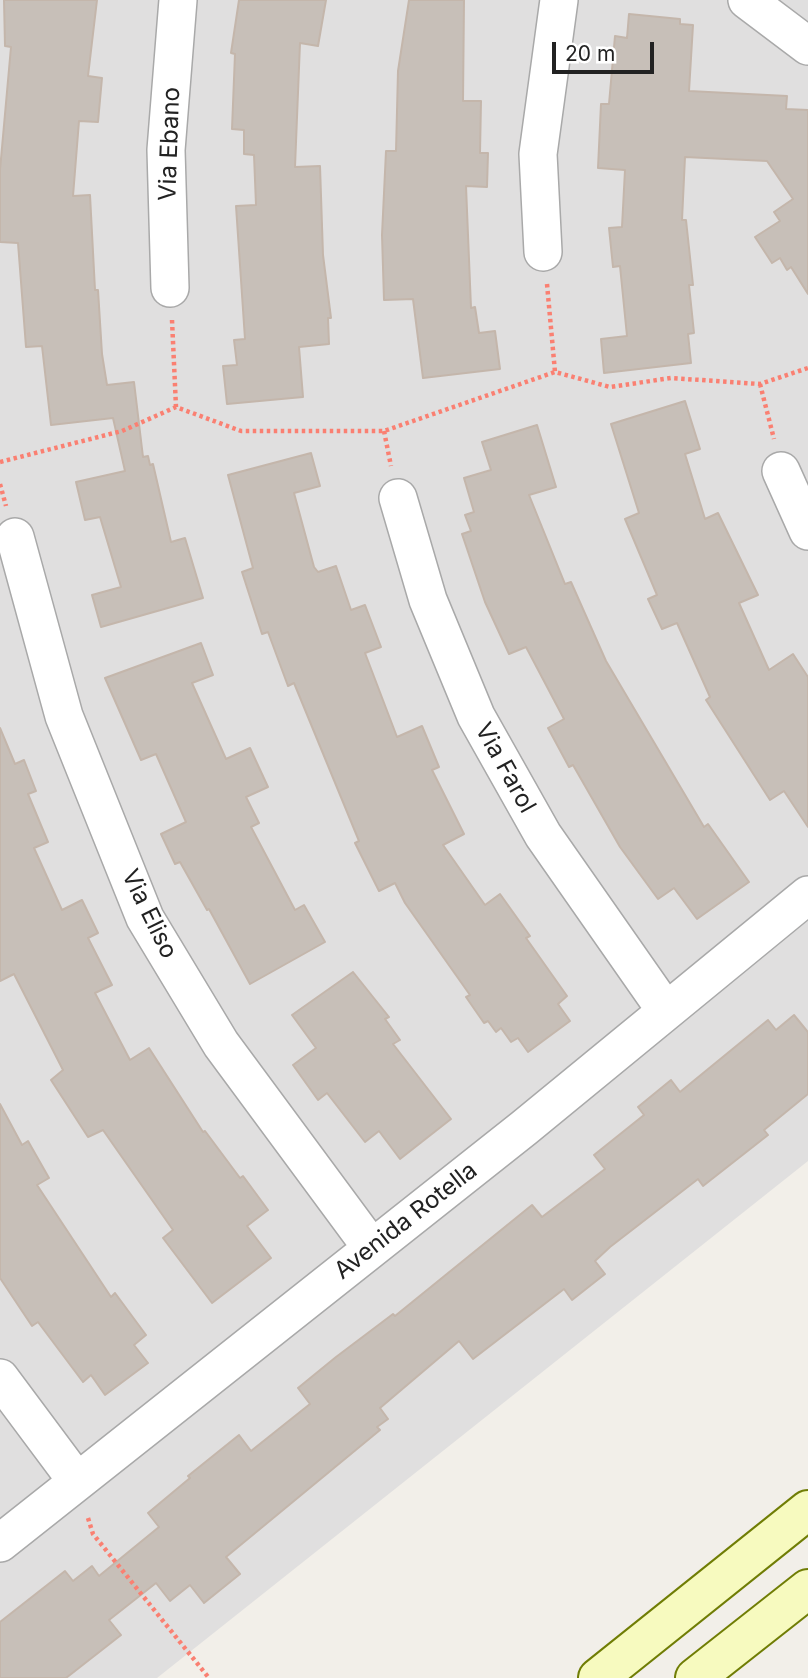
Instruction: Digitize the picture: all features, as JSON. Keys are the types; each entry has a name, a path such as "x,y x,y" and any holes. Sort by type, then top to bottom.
{"main road":[{"path":"598,1678 808,1510"},
{"path":"695,1678 808,1589"}],"street":[{"name":"Via Ebano","path":"170,288 166,150 178,0"},
{"path":"543,252 538,154 559,0"},
{"path":"747,0 808,46"},
{"path":"781,471 808,531"},
{"name":"Via Farol","path":"398,498 428,600 475,716 543,835 666,1011"},
{"name":"Via Eliso","path":"15,537 64,716 145,918 221,1044 371,1247"},
{"name":"Avenida Rotella","path":"0,1543 76,1480 524,1128 808,895"},
{"path":"0,1378 76,1480"}],"path":[{"path":"543,252 555,372"},
{"path":"170,288 176,407"},
{"path":"0,463 122,431 176,407 240,430 384,431 555,372 610,387 671,378 760,384 808,368"},
{"path":"760,384 781,471"},
{"path":"76,1480 93,1534 209,1678"}],"shaded area":[{"path":"0,0 808,0 808,1161 157,1678 0,1678"}],"building":[{"path":"4,0 97,0 88,76 102,78 98,122 79,121 73,196 90,195 95,290 98,290 107,385 134,382 143,457 148,456 150,465 153,464 171,542 185,538 203,598 101,627 92,595 121,587 100,517 85,520 76,482 125,471 113,418 51,425 42,346 26,347 18,243 0,242 0,170 11,47 5,46"},
{"path":"239,0 326,0 318,46 300,43 295,167 320,166 323,255 331,318 328,318 329,344 299,347 303,397 227,404 223,366 237,365 234,340 245,339 236,206 256,205 254,155 244,154 244,130 232,129 235,54 231,53"},
{"path":"409,0 464,0 463,101 481,101 480,153 488,153 487,187 466,186 471,308 475,307 479,333 495,331 500,369 423,378 413,299 384,300 382,235 386,151 396,151 398,71"},
{"path":"629,14 680,19 680,24 693,25 689,91 787,96 786,109 808,110 808,294 791,267 787,270 780,258 772,263 755,237 780,221 774,212 793,199 767,161 685,157 682,220 686,220 693,285 689,285 694,333 688,334 691,363 604,373 601,339 627,336 620,266 613,267 609,228 622,227 625,170 598,168 601,104 609,104 615,36 627,38"},
{"path":"685,401 700,449 685,454 705,519 718,513 758,595 739,603 769,670 793,654 808,677 808,827 784,791 770,800 706,700 710,697 677,623 662,629 648,599 657,595 625,519 639,513 611,424"},
{"path":"537,425 556,487 529,495 565,584 571,582 606,661 704,827 708,824 749,882 697,919 674,888 658,899 620,847 573,765 569,767 548,728 564,719 526,647 509,654 485,602 462,534 471,531 465,515 474,512 464,478 491,470 482,442"},
{"path":"311,453 320,486 294,493 314,567 318,572 336,566 351,610 365,605 381,647 365,653 397,737 422,726 439,767 432,770 464,834 443,845 485,905 500,894 530,936 526,938 567,996 558,1004 570,1021 528,1052 518,1038 511,1042 501,1028 496,1032 488,1021 484,1023 466,997 470,995 405,903 395,883 379,891 355,843 359,841 294,683 288,686 268,632 262,634 242,572 253,568 228,475"},
{"path":"201,643 213,675 192,683 226,759 250,748 268,787 246,797 259,823 251,827 295,910 304,905 325,942 250,984 180,862 175,864 161,834 186,822 156,754 141,760 105,678"},
{"path":"0,728 15,764 24,760 36,791 28,794 48,842 34,848 62,910 82,900 98,933 88,938 112,985 95,993 130,1060 149,1048 203,1132 205,1131 240,1178 243,1176 268,1210 247,1226 271,1258 212,1303 163,1238 173,1230 103,1130 88,1137 51,1080 63,1070 14,974 0,981"},
{"path":"353,972 389,1017 385,1019 400,1040 393,1044 451,1119 400,1159 379,1131 365,1142 327,1093 318,1100 293,1065 316,1048 292,1015"},
{"path":"794,1015 808,1032 808,1094 764,1130 768,1135 703,1186 698,1179 610,1247 595,1261 605,1274 572,1300 564,1289 473,1359 459,1341 380,1408 388,1419 377,1427 380,1430 226,1557 240,1574 204,1603 190,1585 170,1601 156,1583 109,1620 121,1635 66,1678 0,1678 0,1622 65,1571 73,1581 92,1566 99,1576 159,1527 148,1513 190,1478 188,1476 239,1435 251,1451 310,1404 298,1388 336,1357 393,1314 395,1316 532,1205 542,1217 605,1169 594,1155 644,1115 638,1107 671,1080 680,1092 768,1020 776,1030"},
{"path":"0,1104 22,1145 28,1141 49,1178 37,1185 111,1297 115,1293 146,1335 134,1345 148,1363 105,1395 91,1375 83,1382 38,1322 32,1326 0,1278"}]}
